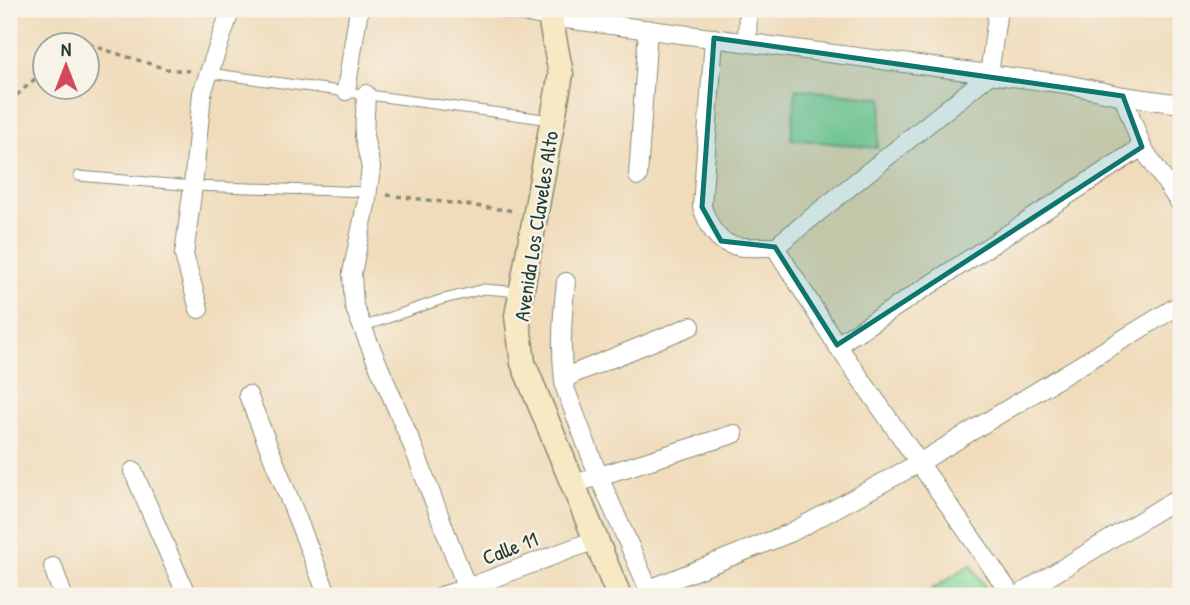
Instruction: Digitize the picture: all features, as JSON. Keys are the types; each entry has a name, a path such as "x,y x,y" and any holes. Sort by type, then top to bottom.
{"street":[{"path":"199,309 184,255 202,93 231,9"},
{"path":"346,91 359,9"},
{"path":"503,9 624,17 648,29 1066,84 1181,104"},
{"path":"747,42 748,9"},
{"path":"714,38 702,207 709,225 721,241 736,247 775,247 989,75 998,9"},
{"name":"Avenida Los Claveles Alto","path":"548,13 561,74 517,316 523,363 619,596"},
{"path":"638,176 648,29"},
{"path":"366,94 364,135 370,168 352,273 355,306 414,449 468,592"},
{"path":"1124,96 1142,147 1181,205"},
{"path":"837,345 1142,147"},
{"path":"775,247 837,345 1012,596"},
{"path":"566,282 561,356 565,388 647,594 657,586 790,533 919,463 1181,304"},
{"path":"564,380 691,326"},
{"path":"247,395 328,596"},
{"path":"574,485 734,434"},
{"path":"563,459 588,448"},
{"path":"133,471 187,596"},
{"path":"1017,596 1181,496"},
{"name":"Calle 11","path":"441,596 468,592 595,540"},
{"path":"53,567 63,596"}],"lane":[{"path":"209,73 553,120"},
{"path":"79,176 193,186 368,192"},
{"path":"362,327 440,300 484,289 522,292"}],"path":[{"path":"102,49 166,69 209,73"},
{"path":"9,103 32,82"},
{"path":"368,192 536,214"}],"highlighted area":[{"path":"714,38 1123,96 1142,147 837,345 775,247 721,241 702,207"}],"green space":[{"path":"796,89 883,98 877,148 791,139"},
{"path":"971,564 990,596 922,596"}]}
